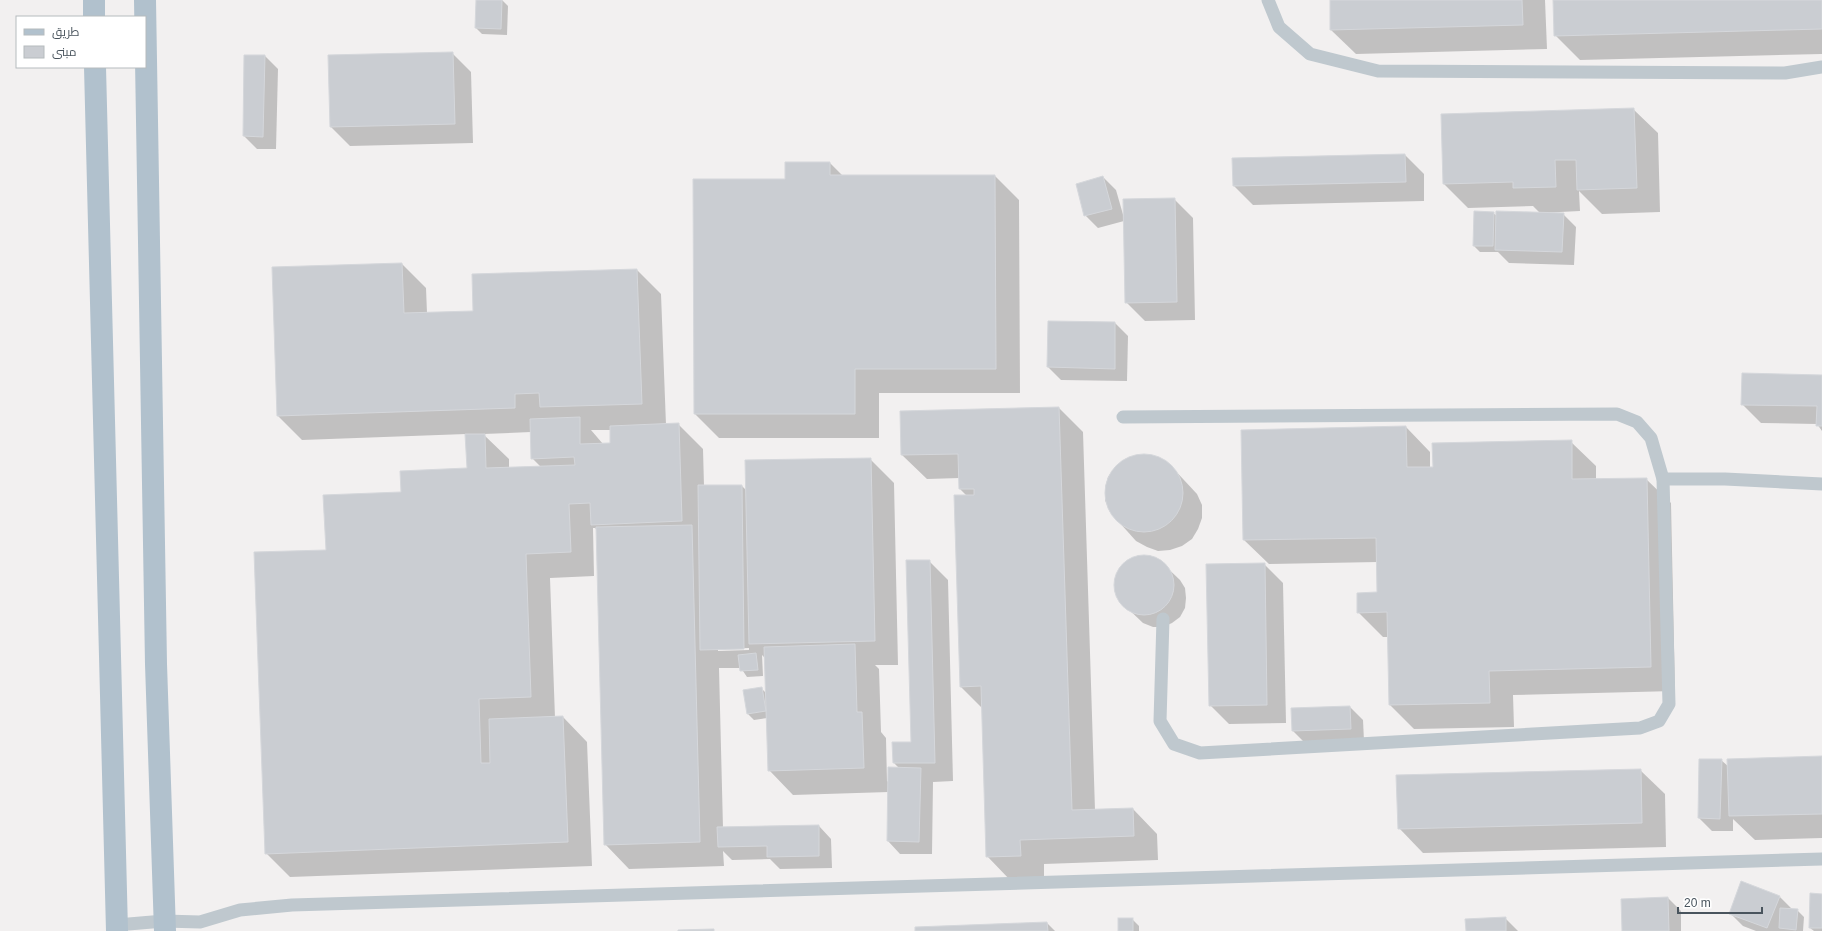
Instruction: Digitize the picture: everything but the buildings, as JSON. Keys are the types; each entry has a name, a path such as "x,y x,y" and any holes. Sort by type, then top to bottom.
{"main road":[{"path":"94,0 94,16"},
{"path":"145,0 145,16"},
{"path":"146,60 156,664 165,926"},
{"path":"96,68 117,928"}],"lane":[{"path":"1268,0 1279,27 1310,54 1378,71 1785,73 1822,67"},
{"path":"1124,417 1617,414 1637,422 1651,438 1663,479 1669,704 1658,721 1640,728 1200,753 1174,744 1160,721 1163,619"},
{"path":"1663,479 1725,479 1822,484"},
{"path":"117,928 165,926 200,922 240,910 292,905 1822,859"}]}
